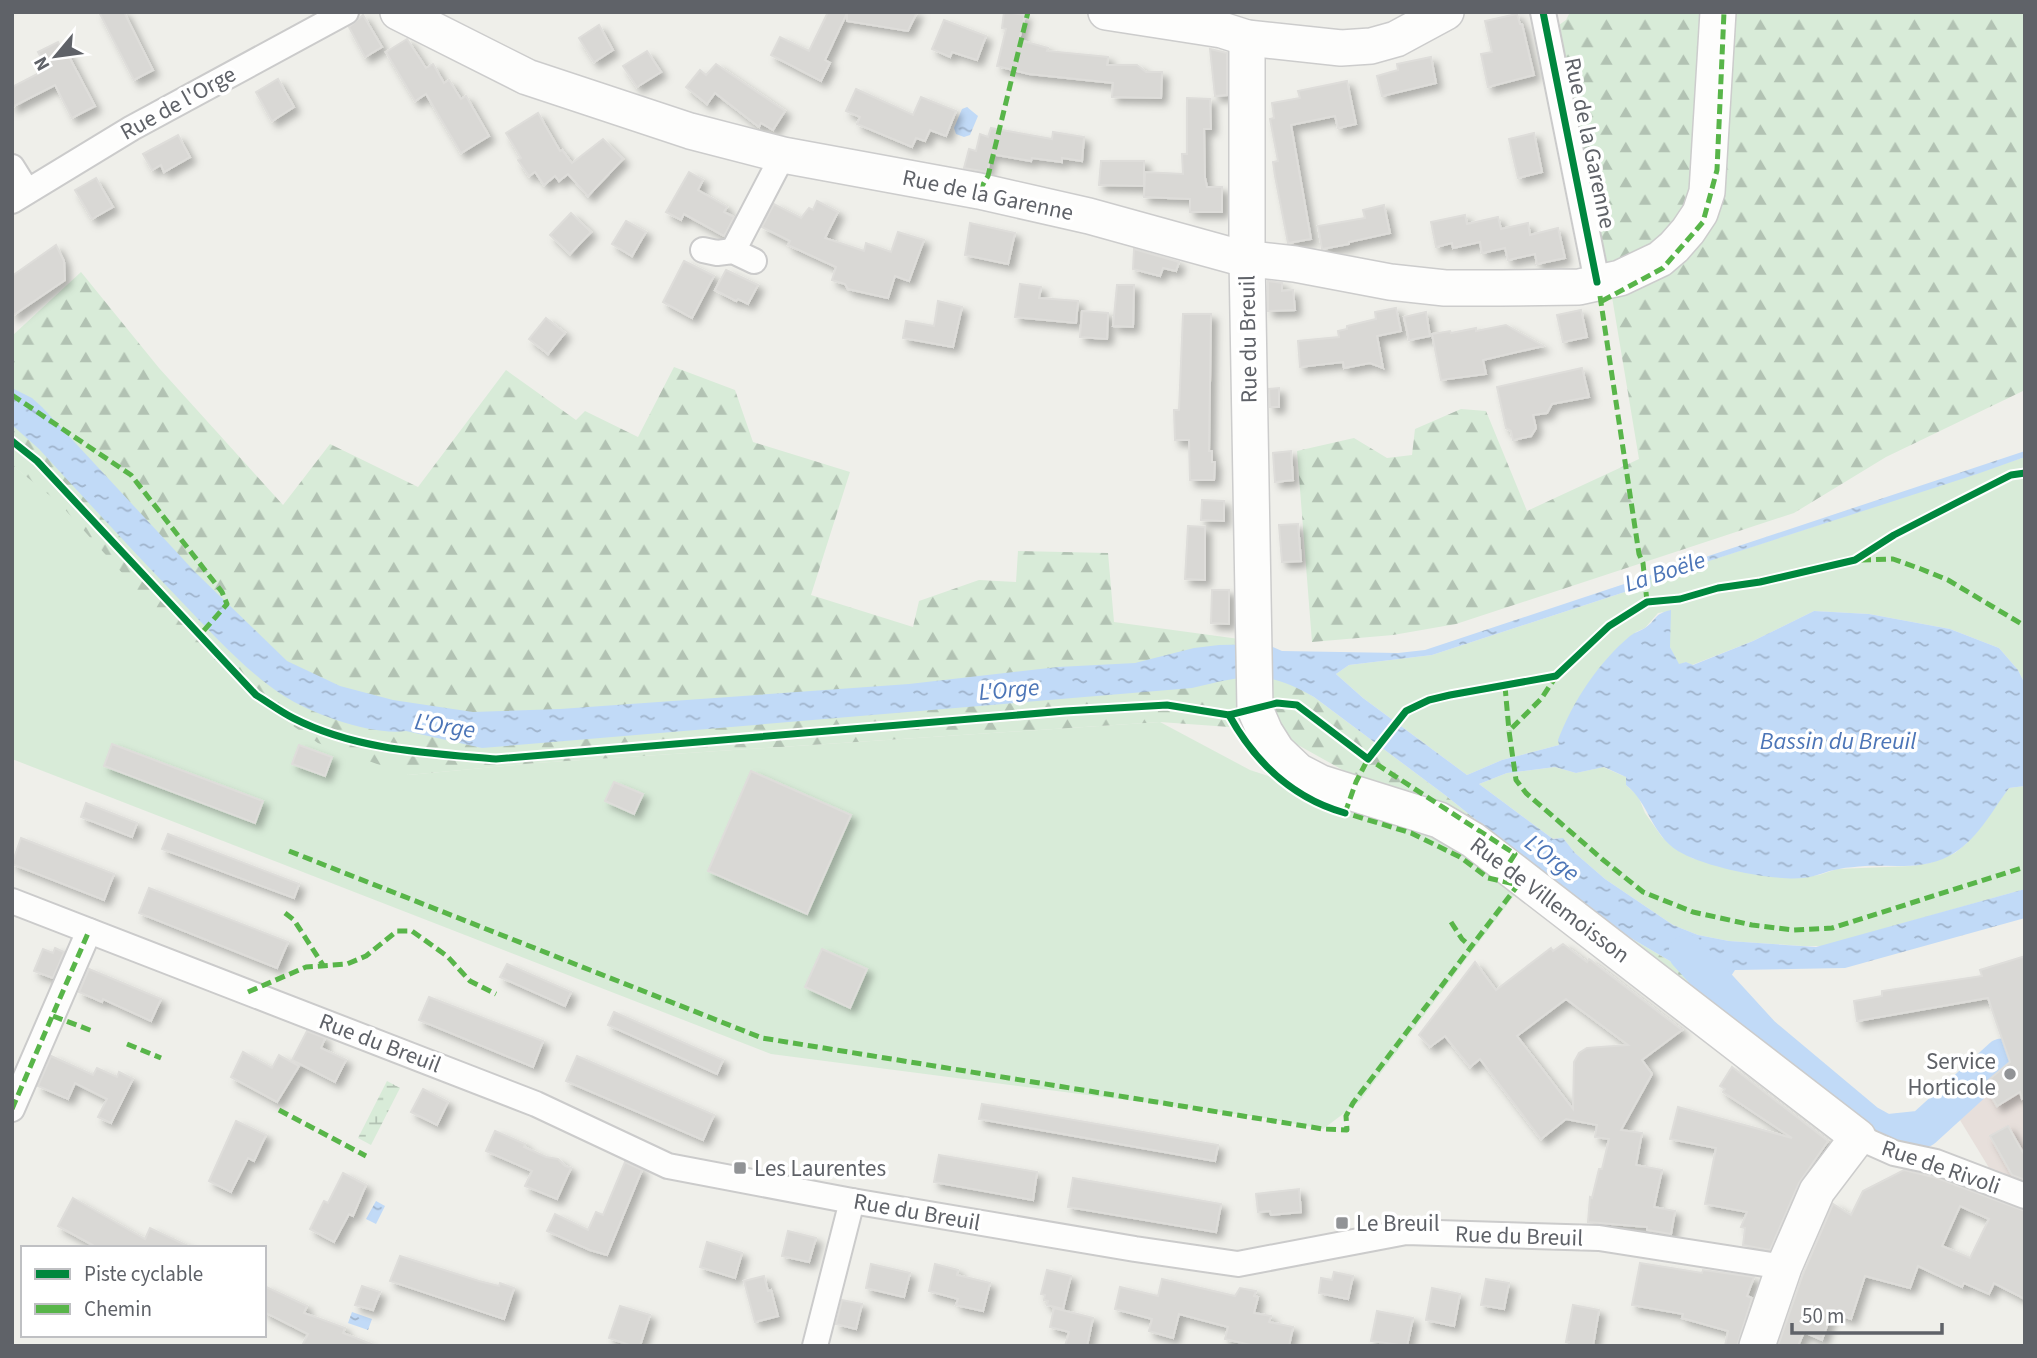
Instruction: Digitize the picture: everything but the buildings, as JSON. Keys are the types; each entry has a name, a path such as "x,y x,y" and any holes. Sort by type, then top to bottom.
{"main road":[{"name":"Rue de la Garenne","path":"398,12 527,77 690,131 783,156 979,191 1089,216 1241,258 1295,264 1363,278 1446,288 1579,287 1620,278 1660,259 1688,231 1700,213 1707,192 1718,12"},
{"path":"1105,12 1222,30 1247,38 1341,48 1371,46 1396,38 1446,12"},
{"name":"Rue du Breuil","path":"1247,38 1247,258 1255,684"},
{"name":"Rue de Villemoisson","path":"1255,684 1255,709 1265,732 1277,751 1298,771 1321,783 1439,820 1473,840 1858,1137"},
{"path":"1757,1346 1784,1267 1817,1191 1858,1137"}],"street":[{"name":"Rue de l'Orge","path":"20,196 132,128 346,12"},
{"name":"Rue de la Garenne","path":"1543,12 1597,282"},
{"path":"703,250 743,256 783,156"},
{"path":"12,167 20,196"},
{"name":"Rue du Breuil","path":"12,901 536,1104 668,1166 852,1201 1238,1264 1406,1233 1599,1238 1784,1267"},
{"path":"12,1109 89,931"},
{"name":"Rue de Rivoli","path":"1858,1137 1894,1153 1936,1162 2025,1196"},
{"path":"815,1346 852,1201"}],"shaded area":[{"path":"2025,1055 2025,1186 1991,1171 1952,1107 2002,1064"}],"green space":[{"path":"1570,12 2025,12 2025,390 1886,457 1794,513 1456,624 1393,635 1312,642 1297,451 1354,438 1387,458 1412,455 1415,429 1461,409 1486,411 1527,511 1639,459 1607,267 1603,261 1557,33 1559,25 1566,20"},
{"path":"81,272 159,368 283,505 330,444 418,487 506,370 576,420 585,411 638,437 674,367 735,390 753,442 850,472 811,595 913,627 919,601 979,580 1016,582 1018,551 1108,553 1114,622 1254,641 1269,677 1292,684 1314,697 1445,795 1602,921 1692,974 1716,999 1690,1024 1441,834 1350,774 1271,730 1160,722 536,763 408,775 318,743 207,667 59,503 12,465 12,336"},
{"path":"2025,457 2025,684 2018,670 1999,648 1950,629 1869,614 1814,611 1753,641 1692,665 1686,662 1678,665 1670,647 1670,611 1658,613 1645,628 1636,632 1559,745 1502,760 1467,775 1363,698 1336,674 1349,665 1432,655 1637,588 1650,587 1650,580"},
{"path":"12,465 408,775 536,763 1160,722 1250,770 1441,834 1516,893 1359,1102 1323,1129 1258,1117 771,1054 12,759"},
{"path":"1555,767 1576,773 1603,767 1626,777 1626,785 1638,796 1645,813 1662,837 1692,858 1750,873 1791,878 1819,875 1837,869 1930,863 1955,853 1968,842 2009,788 2025,786 2025,889 1823,946 1729,941 1698,935 1673,925 1605,879 1566,842 1553,839 1479,784 1507,773"},
{"path":"387,1081 400,1088 371,1145 358,1138"}],"water":[{"path":"967,107 978,116 970,135 964,137 956,134 954,128 962,109"},
{"path":"12,388 32,398 42,407 196,573 287,661 340,686 393,700 473,712 560,709 909,684 1058,667 1135,663 1194,648 1219,645 1266,644 1282,651 1398,653 1425,650 2025,451 2025,457 1977,474 1650,580 1651,587 1637,588 1432,655 1349,665 1336,674 1363,698 1467,775 1502,760 1559,745 1558,740 1571,711 1597,670 1630,636 1649,625 1658,615 1671,610 1670,647 1679,664 1686,662 1693,665 1753,641 1814,611 1869,614 1950,629 1999,648 2018,670 2025,684 2025,786 2009,788 1967,843 1939,860 1919,865 1845,868 1803,878 1757,875 1704,862 1678,851 1662,836 1634,792 1626,785 1626,777 1604,767 1576,773 1555,767 1507,773 1479,784 1553,839 1563,838 1575,853 1605,879 1673,925 1698,935 1729,941 1816,947 2025,889 2025,918 1845,968 1735,970 1716,999 1692,974 1602,921 1445,795 1314,697 1268,678 1241,678 1192,688 482,748 406,731 392,732 360,727 310,710 284,696 228,650 39,449 12,425"},
{"path":"376,1201 385,1206 376,1224 366,1219"},
{"path":"352,1312 372,1319 368,1330 348,1323"}],"waterway":[{"path":"1687,953 1762,1035 1867,1123 1885,1133 1923,1129 2002,1057 2008,1061 2025,1053"}],"marked path":[{"path":"979,191 988,176 1028,12"},
{"path":"1602,301 1663,268 1703,222 1717,170 1724,12"},
{"path":"1600,296 1647,602"},
{"path":"12,395 131,475 222,592 227,604 200,635"},
{"path":"1861,560 1893,559 1921,569 1948,580 2025,626"},
{"path":"1557,675 1541,699 1509,731 1516,780 1526,793 1643,892 1693,912 1752,925 1794,930 1832,928 2025,867"},
{"path":"1505,686 1509,731"},
{"path":"1345,813 1356,782 1371,753"},
{"path":"1364,756 1515,854 1508,865"},
{"path":"1339,811 1411,833 1460,857 1488,878 1519,885"},
{"path":"289,851 762,1038 1323,1129 1347,1130 1346,1116 1353,1103 1524,877"},
{"path":"285,913 294,920 323,965"},
{"path":"1451,922 1471,947"},
{"path":"12,1109 89,931"},
{"path":"248,992 306,967 347,964 366,956 397,931 412,931 447,956 470,981 496,994"},
{"path":"53,1016 95,1032"},
{"path":"127,1044 161,1058"},
{"path":"279,1110 366,1156"}],"cycle path":[{"path":"1543,12 1597,282"},
{"path":"12,441 37,461 256,695 293,718 341,737 392,748 496,759 1065,711 1167,705 1229,715 1277,703 1297,705 1368,759 1406,711 1429,700 1450,695 1556,676 1609,626 1647,602 1680,599 1718,588 1760,582 1855,560 1894,535 1956,503 2011,475 2025,473"},
{"path":"1229,715 1251,748 1277,776 1308,798 1345,813"}],"place":[{"name":"Service Horticole","path":"2010,1074"},
{"name":"Les Laurentes","path":"740,1168"},
{"name":"Le Breuil","path":"1342,1223"}],"water label":[{"name":"La Boële","path":"1665,572"},
{"name":"L'Orge","path":"1009,690"},
{"name":"L'Orge","path":"445,726"},
{"name":"Bassin du Breuil","path":"1838,741"},
{"name":"L'Orge","path":"1552,858"}]}
